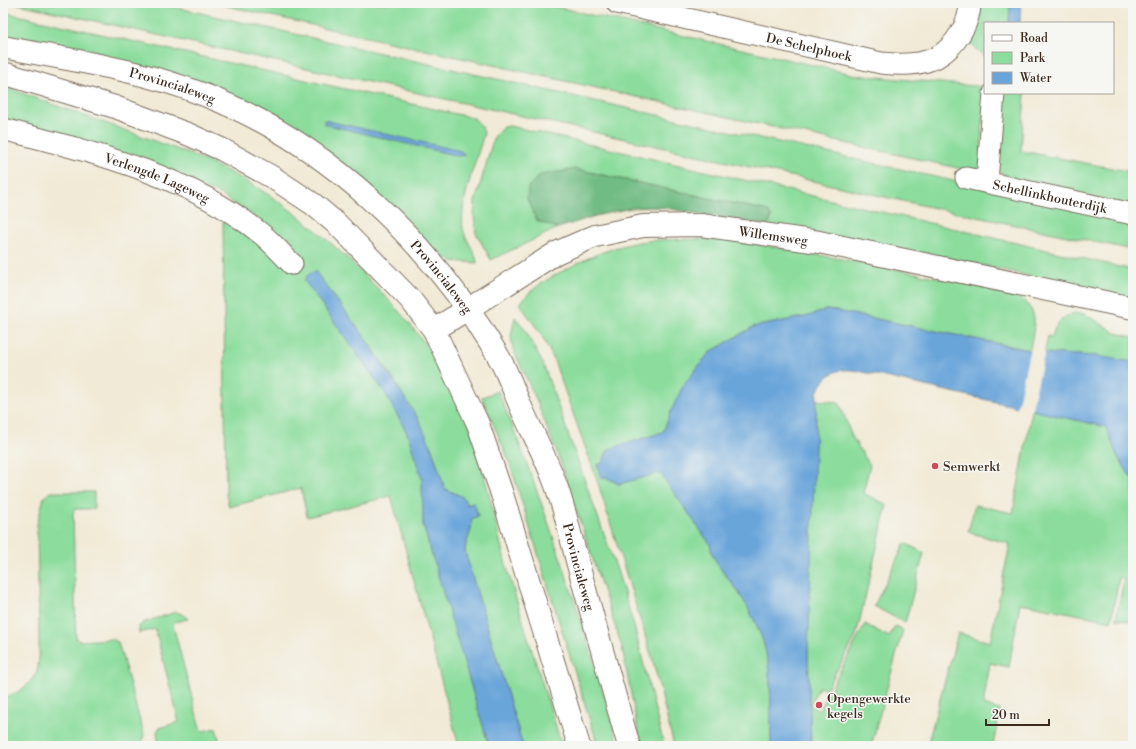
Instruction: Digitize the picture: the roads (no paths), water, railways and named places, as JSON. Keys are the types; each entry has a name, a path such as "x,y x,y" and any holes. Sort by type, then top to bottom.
{"main road":[{"name":"Provincialeweg","path":"3,47 138,73 203,94 271,127 317,156 358,188 389,216 417,245 467,309 498,356 554,481 629,746"},
{"path":"3,73 115,107 190,135 223,150 272,177 313,204 338,225 410,299 434,330 478,424 504,502 579,746"},
{"name":"Willemsweg","path":"434,330 556,253 596,236 643,226 701,225 818,242 1133,308"}],"street":[{"name":"De Schelphoek","path":"617,3 881,63 904,65 937,57 949,47 958,38 965,24 970,3"},
{"path":"988,182 994,94"},
{"name":"Verlengde Lageweg","path":"3,129 138,168 177,183 221,207 259,232 292,264"},
{"name":"Schellinkhouterdijk","path":"966,178 1133,214"}],"water":[{"path":"1010,3 1021,3 1020,22 1009,22"},
{"path":"324,120 461,151 465,155 458,156 324,124"},
{"path":"315,271 363,335 418,418 431,446 445,489 463,497 467,505 474,503 478,516 471,519 472,523 465,552 523,746 489,746 423,525 422,479 407,433 385,393 304,280 309,274"},
{"path":"826,310 1044,353 1095,356 1133,362 1133,480 1117,456 1106,427 859,371 844,370 829,376 817,392 808,651 811,746 771,746 769,671 763,642 756,624 739,593 717,564 711,551 710,544 660,473 619,484 606,477 601,478 597,465 602,463 609,449 663,432 683,386 709,353 753,327 809,316"}],"place":[{"name":"Semwerkt","path":"935,466"},
{"name":"Opengewerkte kegels","path":"819,705"}]}
